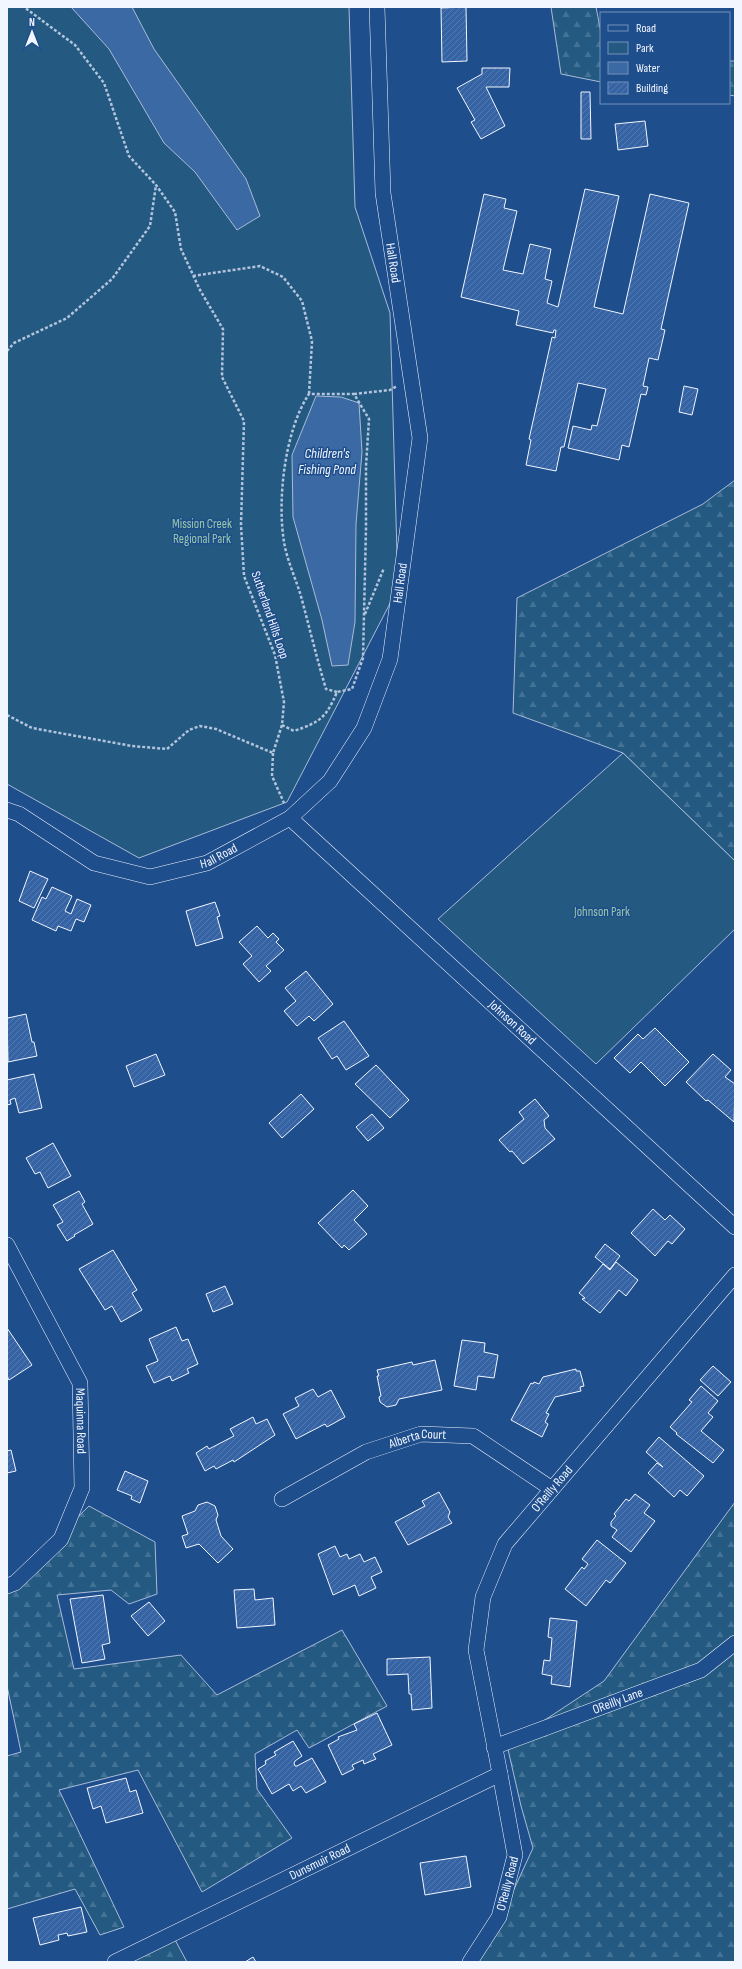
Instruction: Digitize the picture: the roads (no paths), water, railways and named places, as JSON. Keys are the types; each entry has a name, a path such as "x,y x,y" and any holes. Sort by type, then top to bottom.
{"street":[{"name":"Hall Road","path":"7,810 19,814 94,863 150,877 207,863 290,818 330,780 364,728 390,659 420,438 383,193 377,7"},
{"name":"Johnson Road","path":"290,818 735,1227"},
{"name":"Maquinna Road","path":"7,1245 80,1382 82,1488 61,1539 15,1583 7,1586"},
{"name":"O'Reilly Road","path":"494,1747 476,1650 482,1597 505,1544 735,1275"},
{"name":"Alberta Court","path":"282,1499 366,1452 421,1434 473,1436 552,1489"},
{"name":"OReilly Lane","path":"494,1747 701,1670 735,1643"},
{"path":"494,1747 500,1774"},
{"name":"O'Reilly Road","path":"470,1962 499,1917 515,1855 500,1774"},
{"name":"Dunsmuir Road","path":"115,1962 500,1774"}],"water":[{"path":"71,7 132,7 154,49 246,179 260,216 237,230 195,172 164,143 109,49"},
{"name":"Children's Fishing Pond","path":"316,396 341,397 359,403 362,452 356,524 355,622 348,665 332,666 322,620 293,517 292,455"}],"park label":[{"name":"Mission Creek Regional Park","path":"202,532"},
{"name":"Johnson Park","path":"602,912"}]}
